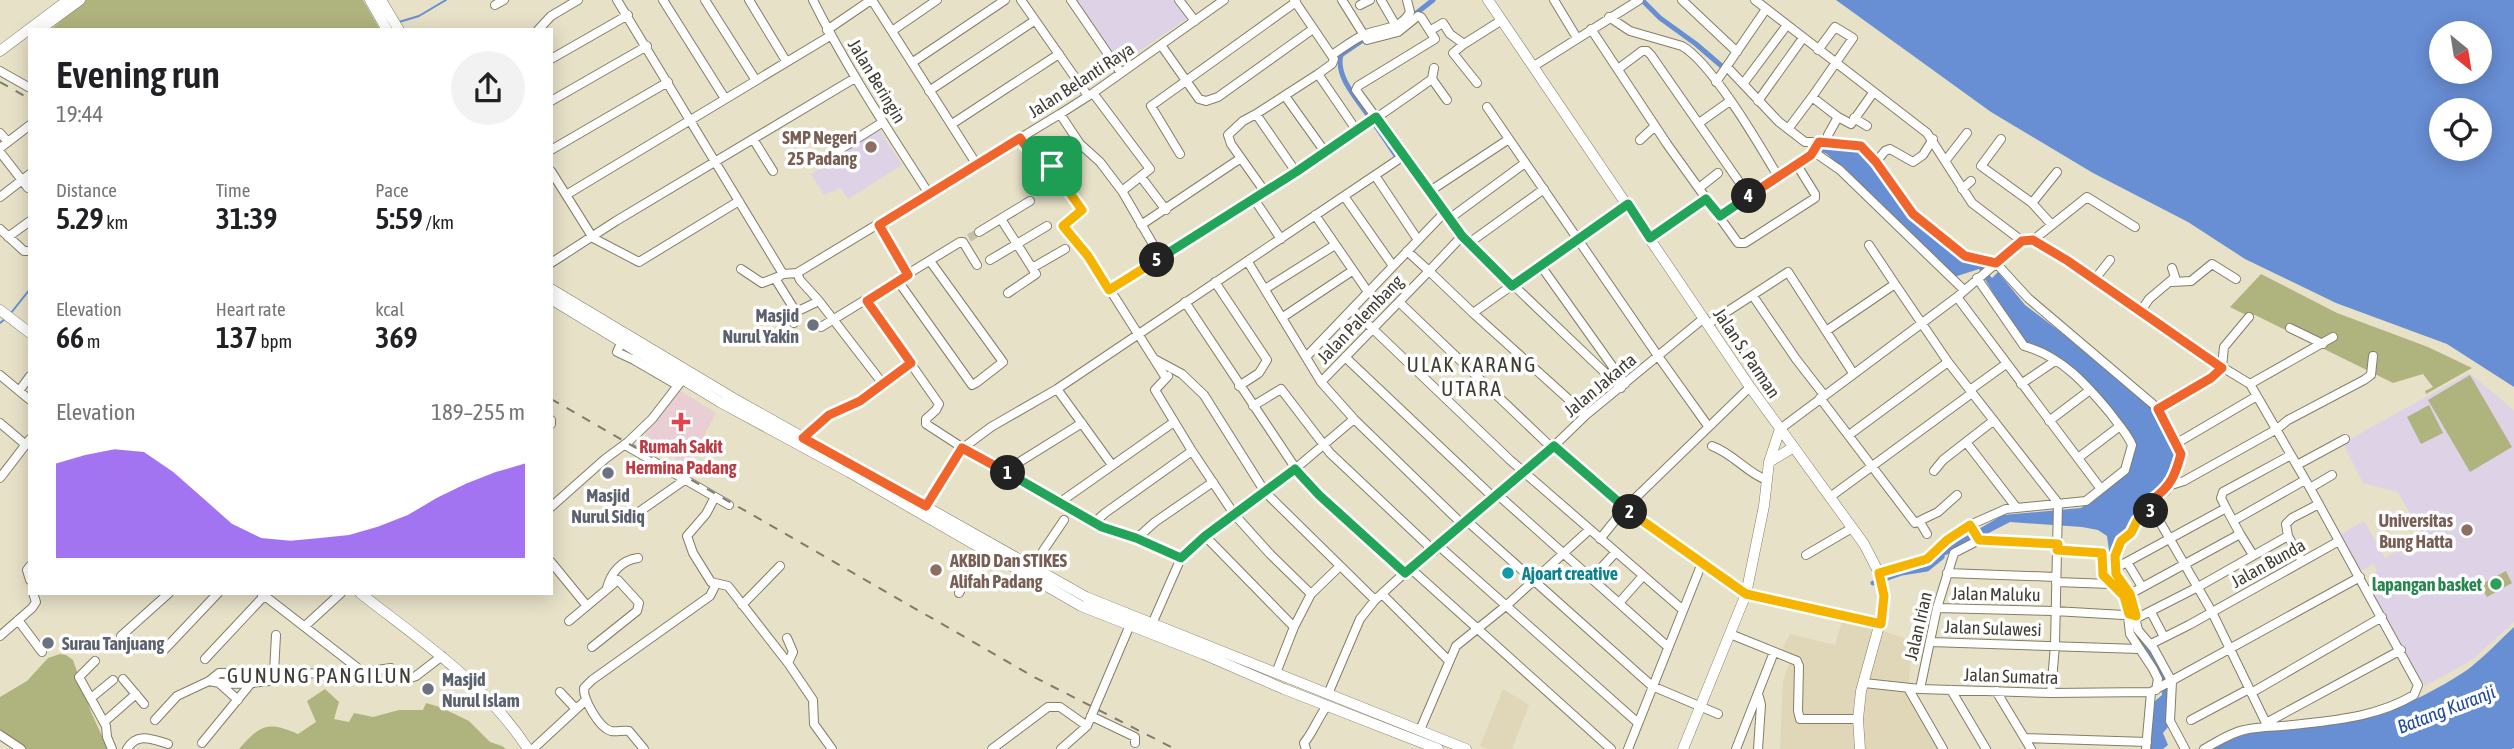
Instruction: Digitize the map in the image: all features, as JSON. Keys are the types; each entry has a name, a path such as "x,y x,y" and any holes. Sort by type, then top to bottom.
{"main road":[{"path":"0,51 53,4 68,0"},
{"path":"42,28 80,0"},
{"path":"370,0 391,27"},
{"path":"382,0 391,27"},
{"name":"Jalan S. Parman","path":"1488,0 1750,387 1864,544 1880,574 1884,608 1864,683 1858,719 1860,749"},
{"path":"0,58 28,38"},
{"path":"553,290 753,415 926,506 1086,597 1466,749"},
{"path":"553,300 621,342 636,357 680,382 803,438 829,457"},
{"path":"5,315 28,332"},
{"path":"1683,749 1746,594 1759,533 1769,462 1780,429"},
{"path":"1769,462 1794,447"},
{"path":"852,469 1081,606 1416,745 1438,749"},
{"path":"363,595 480,689 528,749"},
{"path":"1295,694 1299,683"}],"street":[{"path":"495,5 504,0"},
{"path":"540,28 551,16 578,0"},
{"path":"617,0 739,201 796,312"},
{"path":"663,0 724,97"},
{"path":"705,0 755,79"},
{"path":"749,0 786,61"},
{"path":"566,195 829,33 813,0"},
{"path":"871,0 977,165"},
{"name":"Jalan Beringin","path":"871,0 829,33 929,194"},
{"path":"892,31 937,0"},
{"path":"912,62 1004,0"},
{"path":"1021,0 1059,54 1150,168 1122,191"},
{"path":"1071,0 1121,73"},
{"path":"1179,0 1195,21"},
{"name":"Jalan Belanti Raya","path":"797,273 1091,95 1224,0"},
{"path":"1342,0 1364,37"},
{"path":"1360,5 1370,0"},
{"path":"1381,0 1396,26"},
{"path":"1332,55 1364,37 1396,26 1410,12 1407,0"},
{"path":"1553,0 1577,38"},
{"path":"1534,66 1639,0"},
{"path":"1682,0 1737,52"},
{"path":"1755,0 1933,139 1962,189 1979,209 2022,241"},
{"path":"1180,154 1150,108 1152,104 1295,1 1334,62 1243,121 1228,135 1265,192"},
{"path":"1716,82 1766,9"},
{"path":"553,58 628,15"},
{"path":"1364,37 1398,32 1419,16 1430,30 1435,37 1433,40 1356,87 1375,118 1462,236 1512,286 1623,386"},
{"path":"1609,17 1630,31 1685,48 1716,82 1779,178"},
{"path":"1477,83 1453,52 1502,20"},
{"path":"929,91 1034,21"},
{"path":"1430,30 1443,23 1453,37 1464,44"},
{"path":"1743,84 1787,25"},
{"path":"1787,129 1853,38 1835,27 1818,50"},
{"path":"1161,45 1202,101 1213,99 1313,29"},
{"path":"1591,29 1736,241 1742,244 1815,198 1797,165"},
{"path":"1758,101 1804,38"},
{"path":"1618,68 1660,40"},
{"path":"553,100 647,46"},
{"path":"1647,51 1749,196"},
{"path":"952,124 1059,54"},
{"path":"1109,290 1357,131 1432,79 1434,68"},
{"path":"1725,69 1787,129 1805,142 1819,146 1861,146 1876,162 1913,214 1965,256 1993,266 2158,409 2181,454 2168,486 2152,500 2153,510 2212,612 2267,724"},
{"path":"0,71 28,87"},
{"path":"1318,74 1357,131"},
{"path":"553,262 616,221 855,78"},
{"path":"1432,79 1447,100"},
{"path":"553,149 668,82"},
{"path":"1812,97 1851,124 1873,93"},
{"path":"1285,96 1325,152"},
{"path":"1699,123 1730,102"},
{"path":"1487,107 1708,426"},
{"path":"1060,114 1080,144 1100,162 1122,191 1161,258"},
{"path":"1256,114 1296,172"},
{"path":"1720,216 1797,165 1819,146 1838,117"},
{"path":"1854,118 1867,126"},
{"path":"831,155 883,122"},
{"path":"1640,140 1655,125"},
{"path":"3,147 28,127"},
{"path":"0,133 3,147 28,188"},
{"path":"1946,160 1967,133"},
{"path":"1020,138 1035,158 1052,166 1060,164 1065,171 1060,179 1082,210 1063,226 1088,256 1166,377"},
{"path":"753,139 773,171"},
{"path":"1430,191 1509,139"},
{"path":"1876,162 1890,149 1913,162 1923,155 1933,139"},
{"path":"2001,139 1981,166 2032,203 2052,225"},
{"path":"1819,146 1960,293 2006,364 2101,489"},
{"path":"926,506 962,448 991,427 1057,389 1138,332 1405,156"},
{"path":"1142,225 1241,158"},
{"path":"1307,356 1418,240 1446,216 1525,163"},
{"path":"2032,203 2057,172"},
{"path":"1699,188 1718,173"},
{"path":"553,174 593,238 637,261 642,261 739,201"},
{"path":"0,197 28,176"},
{"path":"1141,177 1166,210"},
{"path":"1376,177 1418,240"},
{"path":"1962,189 1971,181"},
{"path":"1469,243 1544,189"},
{"path":"1345,196 1393,266"},
{"path":"1780,429 1960,293 2022,241 2033,240 2088,197 2135,227"},
{"path":"1254,199 1281,239"},
{"path":"1650,238 1706,199"},
{"path":"979,232 1030,201"},
{"path":"1473,313 1628,204"},
{"path":"1315,215 1368,292"},
{"path":"1001,219 1036,274 1008,293"},
{"path":"8,237 28,222"},
{"path":"879,225 908,275"},
{"path":"990,260 1047,226"},
{"path":"0,229 24,251 28,251"},
{"path":"1407,251 1429,271 1462,236"},
{"path":"821,327 960,242 966,240 976,265"},
{"path":"2033,240 2095,279 2222,368 2250,384 2401,650 2418,685 2414,695 2395,706 2368,715 2290,725 2267,724"},
{"path":"1869,245 1948,362 2058,505 2055,645 2051,693"},
{"path":"1265,289 1335,246"},
{"path":"1032,268 1065,249"},
{"path":"2095,279 2110,260"},
{"path":"898,281 972,385 976,383 1003,362 930,261"},
{"path":"1248,262 1321,382"},
{"path":"2171,282 2192,281 2212,264 2236,279"},
{"path":"1541,266 1623,386"},
{"path":"2141,311 2149,299 2175,277 2172,268"},
{"path":"741,269 762,283 797,273 883,384"},
{"path":"1283,317 1352,271"},
{"name":"Jalan Palembang","path":"1586,415 1429,271 1321,382 1354,419 1464,522 1534,580 1652,686 1718,714"},
{"name":"Jalan Jakarta","path":"1328,694 1360,619 1378,597 1553,447 1586,415 1706,321 1753,296 1788,272 1826,331"},
{"path":"1880,574 1927,559 1947,540 2003,510 2084,502 2126,468 2132,443 2120,426 2073,372 2040,351 2023,346 1978,277"},
{"path":"1215,282 1267,360 1259,373 1240,386"},
{"path":"1853,373 1826,331 1895,284"},
{"path":"1753,296 1849,435 1914,522 1920,522 1938,512 1957,495"},
{"path":"794,323 796,312 819,301"},
{"path":"867,301 939,404 936,411 926,419 926,424 962,448 1094,523 1181,558"},
{"path":"1185,302 1295,469 1319,495 1477,629 1611,749"},
{"path":"1399,302 1553,447 1625,508 1746,594 1881,624"},
{"path":"1352,309 1483,435 1642,577 1683,610"},
{"path":"2158,409 2211,378 2222,368 2224,347 2249,317"},
{"path":"2290,328 2323,344"},
{"path":"2250,384 2333,337"},
{"path":"2168,486 2184,481 2277,429 2287,420 2369,377 2373,356"},
{"path":"1345,357 1495,496 1668,647"},
{"path":"1156,360 1176,370 1204,395 1265,492 1339,567 1378,597 1448,660"},
{"path":"2021,384 2055,361"},
{"path":"1849,435 1948,362"},
{"path":"803,438 829,415 860,401 911,363"},
{"path":"1830,498 2006,364"},
{"path":"1176,370 1155,390 1174,422 1234,514 1311,594"},
{"path":"0,375 28,398"},
{"path":"19,391 28,379"},
{"path":"553,505 652,419 680,382"},
{"path":"1600,538 1625,508 1750,387"},
{"path":"1057,389 1112,466"},
{"path":"1253,406 1281,389 1324,446 1401,522 1507,605 1638,723"},
{"path":"2049,421 2090,390"},
{"path":"2177,443 2257,396"},
{"path":"1152,624 1181,558 1205,536 1324,446 1354,419"},
{"path":"1934,471 1942,460 1993,421"},
{"path":"1059,503 1174,422"},
{"path":"0,423 28,442 1,475"},
{"path":"1005,471 1082,423"},
{"path":"2078,458 2120,426"},
{"path":"2297,465 2345,439"},
{"path":"1966,442 2016,507"},
{"path":"625,445 729,505"},
{"path":"1712,446 1742,463 1755,476 1767,480"},
{"path":"1094,523 1192,451"},
{"path":"2253,555 2221,498 2223,492 2291,455"},
{"path":"2310,488 2332,475"},
{"path":"626,521 686,479"},
{"path":"2233,520 2305,480"},
{"path":"1136,538 1154,522 1213,482"},
{"path":"715,497 706,513 688,534 688,542 709,580 728,586 788,663 813,701 814,724 832,749"},
{"path":"2302,561 2285,527 2287,522 2319,504"},
{"path":"2110,576 2127,562 2226,508"},
{"path":"2110,576 2121,541 2131,533 2137,521 2153,510"},
{"path":"1039,572 1043,551 1064,520"},
{"path":"1920,522 1927,534"},
{"path":"1970,526 1979,540 2102,553 2110,576 2125,598 2138,630 2151,644 2171,683 2170,721 2185,749"},
{"path":"1806,555 1852,528"},
{"path":"1420,730 1456,646 1507,605 1589,530"},
{"path":"2130,594 2240,534"},
{"path":"1205,536 1294,626"},
{"name":"Jalan Maluku","path":"1937,608 2133,615 2151,612 2288,536"},
{"name":"Jalan Irian","path":"1920,689 1937,608 1954,553 1979,540"},
{"name":"Jalan Bunda","path":"2151,644 2339,541"},
{"path":"1591,579 1615,553"},
{"path":"959,593 965,582 993,555"},
{"path":"607,588 610,578 621,565 628,559 638,558"},
{"path":"2127,562 2141,587"},
{"path":"1628,749 1702,563"},
{"path":"553,564 587,606"},
{"path":"742,605 780,566"},
{"path":"1276,673 1294,626 1311,594 1339,567"},
{"path":"1947,573 2056,580 2110,576 2118,578 2130,594 2133,615 2130,634 2150,662 2158,679 2146,746 2025,738"},
{"path":"1619,603 1642,577"},
{"path":"2155,691 2360,577"},
{"path":"569,621 620,580 638,601 639,608 592,647"},
{"path":"643,749 629,731 607,729 586,700 584,690 589,682 710,596 716,584"},
{"path":"0,636 35,604 33,595"},
{"path":"121,636 167,595"},
{"path":"165,649 216,595"},
{"path":"205,659 262,595"},
{"path":"264,595 364,673"},
{"path":"305,626 339,595"},
{"path":"2151,612 2164,637"},
{"path":"2191,720 2250,691 2382,617"},
{"path":"18,620 42,652"},
{"path":"1061,749 1087,726 1130,625"},
{"path":"1730,634 1799,663 1800,719 1858,719"},
{"path":"274,672 276,635"},
{"path":"787,638 793,652 788,663"},
{"name":"Jalan Sulawesi","path":"1931,642 2139,649"},
{"path":"2204,749 2242,730 2267,724 2401,650"},
{"path":"1736,749 1774,652"},
{"path":"155,720 182,692 209,681 222,672 343,675 391,668 407,680 424,671 442,656"},
{"path":"95,660 79,677 104,722 112,749"},
{"path":"209,681 280,681 294,673"},
{"path":"123,679 144,704"},
{"path":"91,698 113,680"},
{"path":"202,743 252,682"},
{"path":"219,683 238,700"},
{"name":"Jalan Sumatra","path":"1864,683 1920,689 2051,693 2155,691"},
{"path":"1908,688 1943,749"},
{"path":"1951,690 1986,749"},
{"path":"1996,691 2031,749"},
{"path":"560,692 576,709"},
{"path":"104,722 136,694"},
{"path":"1758,749 1761,705 1759,696"},
{"path":"533,749 586,700"},
{"path":"1306,749 1304,743 1327,706"},
{"path":"992,749 1048,707 1060,707 1087,726"},
{"path":"1091,716 1135,737 1135,743"},
{"path":"0,735 22,749"},
{"path":"127,749 132,741 141,737 168,744"}],"shaded area":[{"path":"1074,0 1177,0 1189,17 1119,65"},
{"name":"SMP Negeri 25 Padang","path":"879,129 902,165 848,199 841,188 824,195 811,174"},
{"name":"Universitas Bung Hatta","path":"2469,373 2514,410 2514,622 2472,660 2425,686 2370,588 2369,581 2377,571 2373,564 2363,570 2358,568 2339,535 2364,521 2385,558 2423,537 2398,492 2363,483 2343,443"},
{"name":"Rumah Sakit Hermina Padang","path":"677,389 716,413 688,466 663,450 642,431"},
{"path":"1844,614 1913,641 1908,689 1939,749 1780,749 1783,680 1792,657 1779,655 1790,634 1835,645"},
{"path":"1503,689 1529,705 1512,749 1489,749 1480,746"}],"green space":[{"path":"86,0 363,0 379,28 52,28"},
{"path":"2261,274 2337,313 2428,347 2472,368 2426,394 2425,391 2433,387 2423,374 2393,383 2255,315 2248,316 2230,307"},
{"path":"2470,375 2512,447 2470,472 2428,400"},
{"path":"2429,405 2443,433 2421,444 2407,417"},
{"name":"lapangan basket","path":"2506,571 2512,583 2487,597 2480,585"},
{"path":"60,654 73,660 91,712 108,749 23,749 0,733 0,697 27,681 48,658"},
{"path":"325,689 339,702 334,719 349,722 354,713 373,717 399,710 423,710 426,703 469,721 490,742 506,749 239,749 253,734 266,727 279,727 298,734 316,722 307,701"}],"water":[{"path":"1836,0 2514,0 2514,387 2447,344 2336,303 2245,259 2188,222 2093,173 1991,112"},
{"path":"1821,145 1861,149 1909,216 1967,262 1985,265 1984,269 1992,278 1998,272 2025,305 2099,361 2155,409 2178,447 2160,491 2148,496 2146,507 2133,518 2132,530 2116,543 2113,571 2134,609 2135,631 2152,649 2171,693 2167,703 2168,727 2163,733 2168,745 2163,749 2148,749 2153,707 2162,695 2160,679 2151,659 2135,642 2132,613 2106,570 2109,550 2107,536 2098,530 2082,527 2010,522 1942,557 1942,553 1958,541 2003,515 2081,508 2127,474 2134,442 2081,376 2025,347 1979,269 1954,277 1827,154 1818,150"},
{"name":"Batang Kuranji","path":"2514,627 2512,749 2213,749 2250,733 2370,717 2393,710 2450,681 2471,667"}],"waterway":[{"path":"399,22 419,16 446,0"},
{"path":"1409,19 1433,0"},
{"path":"1642,0 1660,18 1725,69"},
{"path":"1366,38 1341,55 1340,63 1341,72 1349,88 1370,118"},
{"path":"1376,126 1397,157 1396,161"},
{"path":"11,313 28,292"},
{"path":"0,323 5,319"},
{"path":"1873,583 1902,573 1927,569 1942,557"}],"tunnel":[{"path":"969,238 979,232"}],"railway":[{"path":"0,82 28,98"},
{"path":"553,400 1034,677 1175,749"}],"place":[{"name":"SMP Negeri 25 Padang","path":"871,147"},
{"name":"Masjid Nurul Yakin","path":"813,325"},
{"name":"Rumah Sakit Hermina Padang","path":"681,422"},
{"name":"Masjid Nurul Sidiq","path":"608,473"},
{"name":"Universitas Bung Hatta","path":"2467,530"},
{"name":"AKBID Dan STIKES Alifah Padang","path":"936,570"},
{"name":"Ajoart creative","path":"1508,573"},
{"name":"lapangan basket","path":"2496,584"},
{"name":"Surau Tanjuang","path":"48,643"},
{"name":"Masjid Nurul Islam","path":"428,689"}],"district":[{"name":"ULAK KARANG UTARA","path":"1472,376"},
{"name":"GUNUNG PANGILUN","path":"320,675"}],"route":[{"path":"1376,117 1462,236 1512,286 1628,204 1650,238 1706,199 1720,216 1811,155 1819,142 1861,146 1876,162 1909,211 1965,256 1996,263 2022,241 2033,240 2068,261 2222,368 2211,378 2158,409 2181,454 2166,491 2153,499 2153,510 2137,521 2117,549 2116,574 2130,594 2136,616 2129,614 2124,596 2105,578 2102,553 2057,550 2058,544 1979,540 1970,525 1947,540 1927,559 1879,573 1884,596 1881,624 1746,594 1625,508 1554,446 1405,573 1319,495 1295,469 1205,536 1181,558 1087,520 962,448 926,506 803,438 829,415 860,401 911,363 867,301 908,275 879,225 1020,138 1033,156 1052,166 1060,164 1065,171 1060,179 1082,210 1063,226 1084,250 1109,290 1296,172 1376,117"}]}
